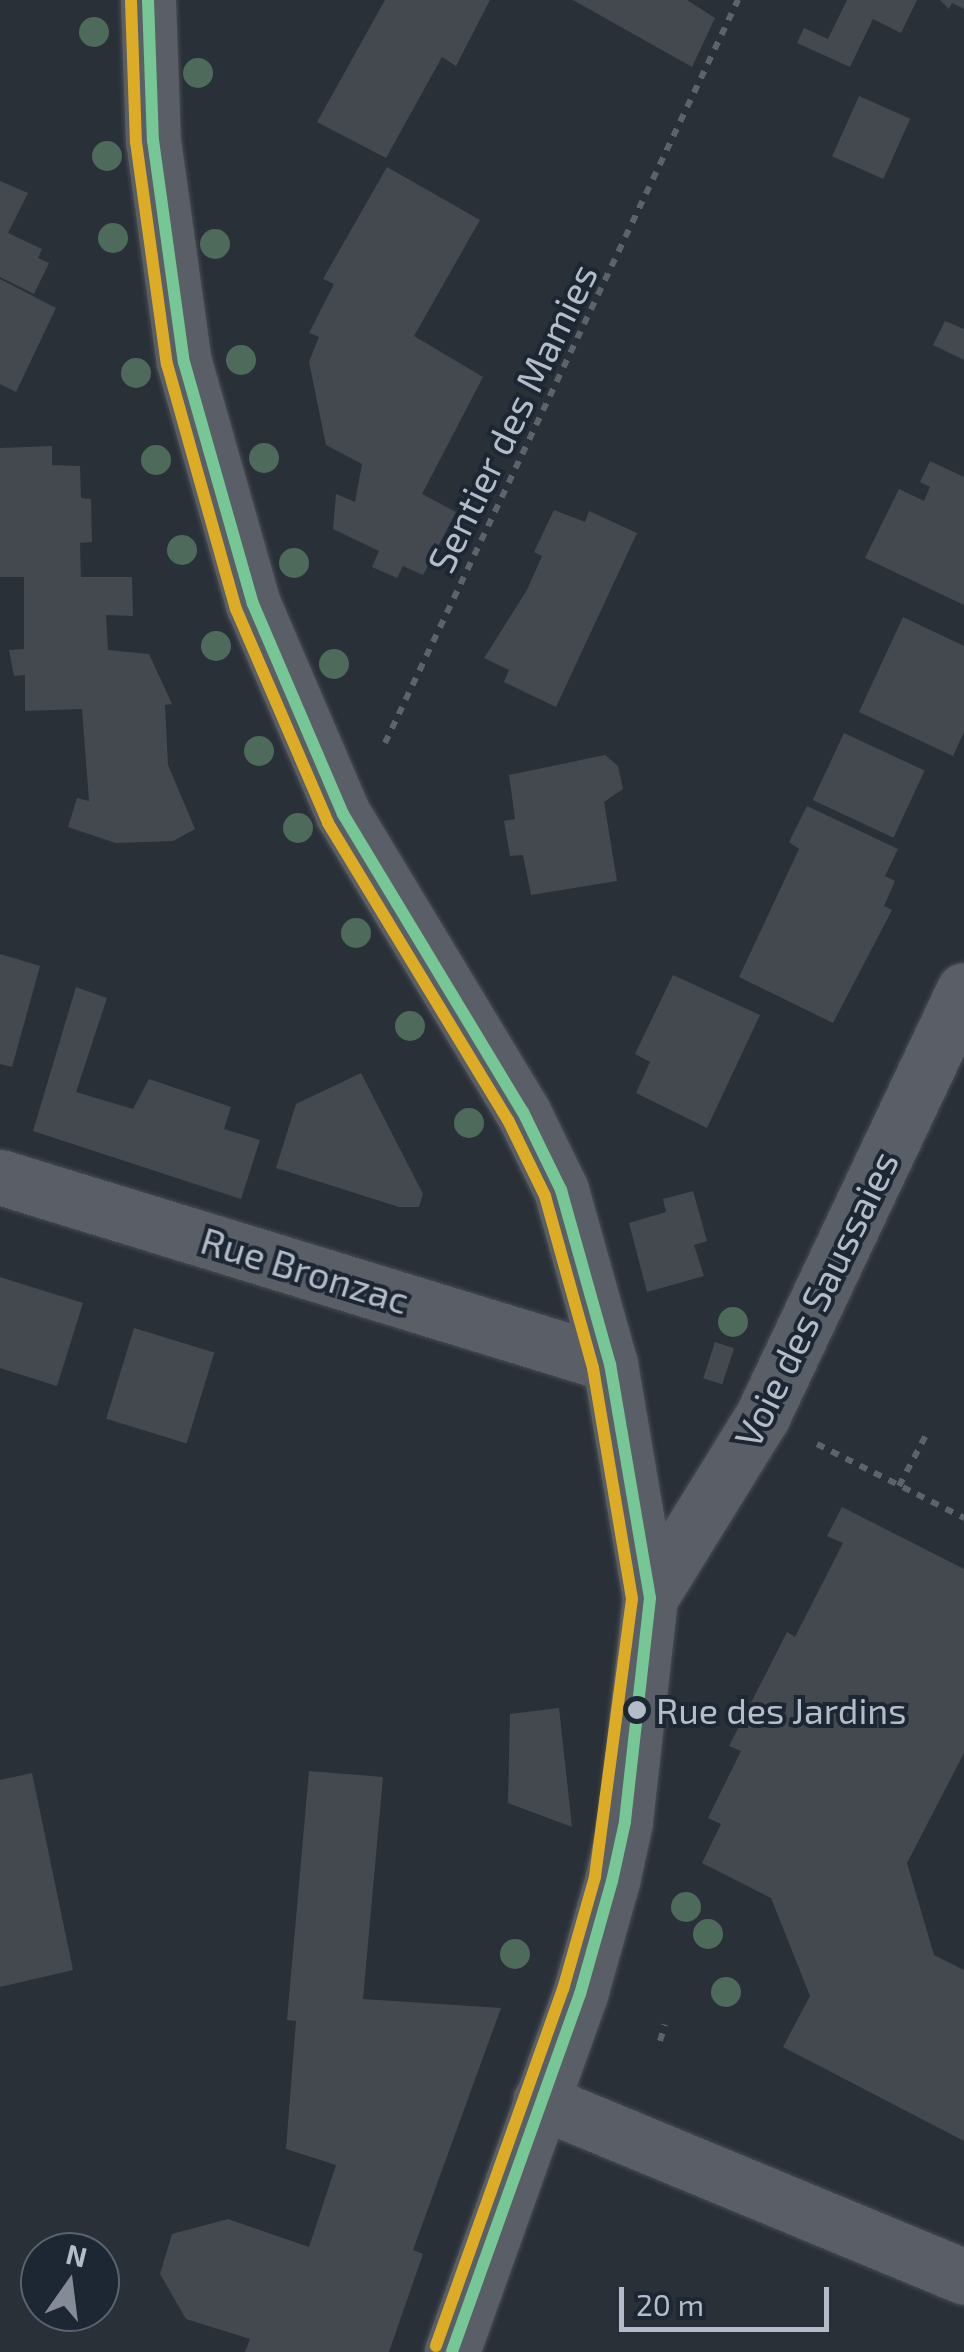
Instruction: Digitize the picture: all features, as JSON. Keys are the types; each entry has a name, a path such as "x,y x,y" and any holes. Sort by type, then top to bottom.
{"street":[{"path":"148,0 154,140 184,362 253,604 343,814 523,1112 561,1190 579,1236 610,1364 650,1598 626,1822 580,1994 452,2352"},
{"name":"Voie des Saussaies","path":"650,1598 762,1417 964,990"},
{"name":"Rue Bronzac","path":"0,1177 610,1364"},
{"path":"540,2101 964,2277"}],"path":[{"name":"Sentier des Mamies","path":"390,759 384,745 738,0"},
{"path":"899,1486 926,1435"},
{"path":"840,1456 964,1518"},
{"path":"660,2041 665,2025"}],"building":[{"path":"385,0 490,0 456,66 442,57 386,158 317,122"},
{"path":"573,0 687,0 715,18 692,67"},
{"path":"847,0 917,0 901,33 873,19 850,67 797,43 804,28 828,39"},
{"path":"940,0 964,0 964,9 952,3 949,9"},
{"path":"859,96 910,119 883,179 832,156"},
{"path":"387,167 480,220 414,336 483,377 422,494 456,512 423,575 403,566 397,578 372,567 379,551 333,529 336,494 355,502 362,464 326,445 309,362 319,337 309,333 334,284 323,279"},
{"path":"0,181 28,193 8,233 42,249 38,258 49,263 34,294 0,277"},
{"path":"0,279 56,308 16,392 0,384"},
{"path":"945,321 964,329 964,360 933,345"},
{"path":"52,446 52,465 80,466 81,498 91,499 92,542 80,543 81,577 132,577 133,616 106,615 108,650 149,654 172,704 165,705 168,765 195,829 173,841 116,843 68,827 77,798 89,801 82,709 25,711 25,675 14,676 9,650 24,649 24,577 0,577 0,448"},
{"path":"930,461 964,477 964,605 865,558 899,489 924,501 930,487 920,482"},
{"path":"554,510 585,522 589,511 637,533 556,707 504,682 509,670 484,658 527,590 542,556 534,552"},
{"path":"903,617 964,646 964,732 953,756 859,712"},
{"path":"844,733 925,771 893,838 813,800"},
{"path":"605,755 618,766 623,789 604,802 617,881 531,895 523,855 510,856 504,821 515,819 509,775"},
{"path":"807,806 898,849 885,876 895,881 884,906 892,910 833,1023 739,977 799,849 789,842"},
{"path":"0,954 40,966 12,1067 0,1064"},
{"path":"673,975 760,1015 707,1128 636,1093 650,1062 635,1054"},
{"path":"76,987 107,998 76,1092 133,1109 149,1079 231,1107 224,1129 260,1140 241,1199 33,1131"},
{"path":"361,1073 423,1194 419,1207 399,1207 276,1168 296,1104"},
{"path":"693,1191 707,1241 694,1245 704,1276 647,1292 629,1223 666,1212 663,1199"},
{"path":"0,1277 83,1303 57,1386 0,1368"},
{"path":"134,1328 214,1353 187,1443 106,1419"},
{"path":"715,1342 734,1348 722,1384 703,1378"},
{"path":"842,1507 964,1569 964,1753 907,1863 934,1955 964,1970 964,2141 783,2047 810,1996 771,1898 702,1863 721,1824 708,1818 741,1751 729,1746 787,1632 795,1637 843,1543 827,1536"},
{"path":"559,1708 572,1827 508,1803 510,1714"},
{"path":"309,1771 383,1777 363,1999 501,2008 413,2250 423,2254 389,2352 245,2352 250,2339 186,2319 160,2274 172,2234 228,2219 309,2247 336,2165 286,2149 296,2021 287,2020"},
{"path":"32,1773 73,1970 0,1987 0,1780"}],"transit line":[{"path":"148,0 153,140 184,362 253,604 343,814 523,1112 561,1190 610,1364 650,1598 625,1822 612,1881 580,1994 452,2352"},
{"path":"131,1 136,142 167,364 236,609 328,823 508,1120 545,1196 593,1368 632,1599 595,1877 563,1989 436,2346"}],"place":[{"name":"Rue des Jardins","path":"637,1710"}]}
